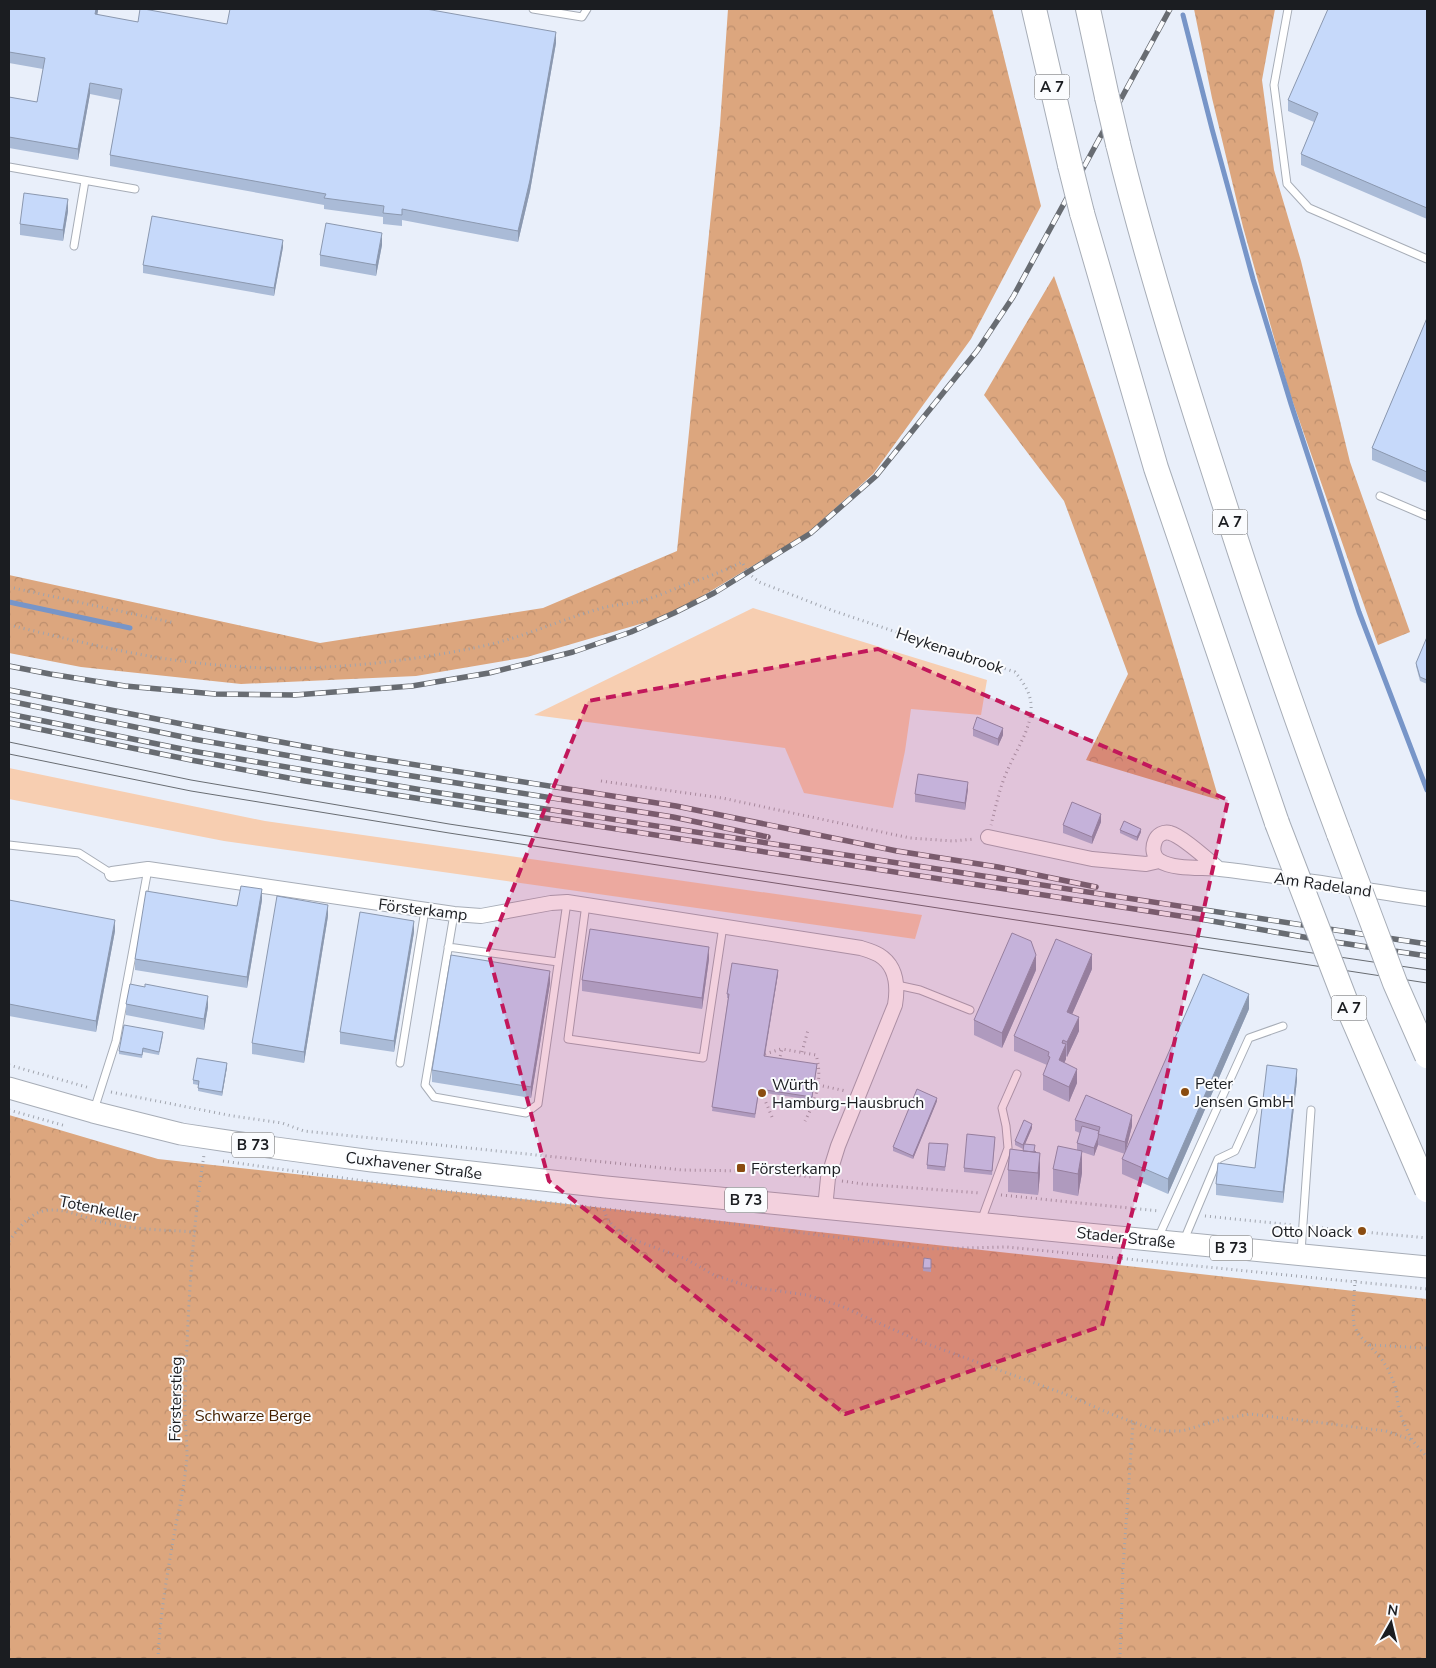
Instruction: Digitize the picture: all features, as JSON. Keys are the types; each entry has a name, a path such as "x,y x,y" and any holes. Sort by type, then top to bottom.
{"highway":[{"name":"A 7","path":"1034,9 1082,213 1156,468 1278,824 1347,1005 1427,1190"},
{"name":"A 7","path":"1088,9 1134,207 1188,393 1303,737 1395,982 1427,1056"}],"main road":[{"name":"Cuxhavener Straße","path":"9,1088 93,1112 181,1134 207,1138 354,1158 606,1187 825,1208"},
{"name":"Stader Straße","path":"825,1208 1427,1267"}],"street":[{"name":"Am Radeland","path":"1219,869 1169,832 1157,837 1154,843 1155,856 1159,861 1168,864 1219,869 1427,899"},
{"path":"988,838 1092,859 1146,864 1159,861"},
{"name":"Försterkamp","path":"112,874 148,869 425,910 481,916 551,903 586,904 861,948 879,955 890,964 897,985"},
{"path":"825,1208 828,1178 838,1146 895,1005 897,985"}],"lane":[{"path":"533,9 582,17 587,9"},
{"path":"1288,9 1274,85 1287,184 1309,208 1427,259"},
{"path":"9,167 135,190"},
{"path":"74,246 85,181"},
{"path":"1380,496 1427,516"},
{"path":"9,845 79,853 112,874"},
{"path":"93,1112 116,1041 148,869"},
{"path":"454,914 425,1085 434,1097 526,1113 538,1104 567,902"},
{"path":"586,904 568,1039 703,1058 723,926"},
{"path":"400,1063 425,910"},
{"path":"448,947 558,962"},
{"path":"897,985 920,990 970,1010"},
{"path":"1157,1240 1249,1038 1283,1026"},
{"path":"980,1223 1008,1148 1002,1108 1017,1074"},
{"path":"1300,1254 1311,1110"},
{"path":"1183,1243 1218,1159 1235,1151 1254,1111"}],"path":[{"name":"Heykenaubrook","path":"9,625 135,654 191,662 275,667 354,665 440,655 486,646 606,607 645,599 706,578 742,562 748,573 758,582 831,610 1015,672 1028,693 1031,714 1007,770 988,838"},
{"path":"9,587 175,623"},
{"path":"601,781 722,798 910,838 953,841 988,838"},
{"path":"802,1052 808,1030"},
{"path":"779,1062 782,1049"},
{"path":"765,1054 782,1049 816,1055 820,1068 816,1100 805,1121"},
{"path":"9,1065 100,1090 233,1116 282,1123 304,1131 682,1170 749,1171 828,1178 863,1184 991,1194 1170,1212"},
{"path":"818,1085 845,1090 858,1096"},
{"path":"762,1093 772,1117"},
{"name":"Försterstieg","path":"158,1659 161,1619 185,1481 187,1455 185,1410 190,1303 195,1232 207,1138"},
{"path":"606,1187 604,1205 607,1218 616,1230 629,1238 686,1259 714,1275 751,1286 807,1295 841,1306 919,1341 1065,1394 1133,1423 1158,1431 1182,1431 1226,1418 1252,1414 1386,1431 1412,1440"},
{"name":"Totenkeller","path":"9,1241 18,1227 31,1216 43,1211 58,1211 110,1224 142,1229 195,1232"},
{"path":"1195,1215 1427,1238"},
{"path":"1358,1260 1354,1294 1354,1325 1358,1334 1370,1344 1380,1357 1395,1385 1402,1419 1412,1440 1427,1456"},
{"path":"1370,1344 1427,1348"},
{"path":"1120,1659 1123,1568 1133,1423"}],"highlighted area":[{"path":"878,649 1228,800 1160,1107 1102,1326 845,1414 549,1181 488,951 588,701"}],"shaded area":[{"path":"753,608 987,680 981,715 911,709 905,751 893,808 804,793 785,748 534,715"},
{"path":"9,768 265,821 922,915 915,939 224,841 9,799"}],"green space":[{"path":"728,9 992,9 1041,206 971,339 873,474 809,532 671,615 527,657 416,676 241,684 81,667 9,653 9,575 320,643 543,608 677,551 720,125"},
{"path":"1194,9 1275,9 1262,80 1274,170 1301,261 1350,462 1410,632 1378,645 1289,391 1243,227 1212,98"},
{"path":"1054,276 1140,537 1219,800 1086,760 1128,674 1064,501 984,395"},
{"name":"Schwarze Berge","path":"9,1115 158,1159 1427,1299 1427,1659 9,1659"}],"building":[{"path":"9,9 96,9 95,14 138,22 140,9 144,9 227,24 230,9 426,9 556,32 530,180 518,231 402,209 402,215 383,213 384,206 324,198 326,194 110,155 122,89 90,83 78,149 9,137 9,97 37,102 45,58 9,52"},
{"path":"1328,9 1427,9 1427,208 1301,154 1318,113 1288,100"},
{"path":"24,193 68,199 63,230 20,224"},
{"path":"152,216 283,240 274,288 143,265"},
{"path":"326,223 382,233 376,265 320,255"},
{"path":"1427,318 1427,472 1372,448"},
{"path":"1427,637 1427,680 1420,677 1416,663"},
{"path":"977,717 1003,728 998,739 973,729"},
{"path":"918,774 968,782 965,803 915,794"},
{"path":"1072,802 1101,814 1092,837 1063,825"},
{"path":"1124,821 1141,829 1137,837 1120,830"},
{"path":"241,886 262,889 247,977 135,959 146,891 237,906"},
{"path":"277,896 328,905 304,1052 252,1043"},
{"path":"9,900 115,920 96,1021 9,1004"},
{"path":"360,912 414,921 394,1041 340,1032"},
{"path":"590,929 709,947 702,998 582,980"},
{"path":"1012,933 1031,941 1036,955 1002,1033 974,1020"},
{"path":"1056,939 1092,954 1067,1012 1079,1017 1067,1042 1063,1040 1062,1043 1066,1044 1059,1060 1077,1069 1069,1087 1043,1075 1050,1057 1048,1056 1049,1052 1014,1036"},
{"path":"451,955 550,971 531,1087 432,1070"},
{"path":"732,963 778,970 764,1056 817,1064 812,1097 759,1089 755,1114 712,1107"},
{"name":"Peter Jensen GmbH","path":"1203,974 1249,994 1168,1179 1122,1159"},
{"path":"130,984 145,987 145,984 208,996 204,1019 126,1004"},
{"path":"124,1025 163,1032 159,1052 143,1048 142,1055 119,1051"},
{"path":"197,1058 227,1063 222,1092 198,1088 199,1081 193,1080"},
{"path":"1267,1065 1297,1069 1283,1192 1216,1184 1218,1163 1255,1168"},
{"path":"917,1089 937,1098 913,1156 893,1147"},
{"path":"1086,1095 1132,1115 1125,1142 1098,1134 1100,1127 1075,1120"},
{"path":"1024,1120 1032,1124 1023,1145 1015,1141"},
{"path":"1082,1126 1099,1131 1094,1148 1077,1143"},
{"path":"967,1134 995,1137 992,1171 964,1168"},
{"path":"929,1143 948,1144 945,1167 927,1165"},
{"path":"1024,1144 1035,1145 1034,1151 1036,1152 1023,1151"},
{"path":"1058,1146 1082,1151 1078,1174 1053,1169"},
{"path":"1010,1149 1040,1153 1038,1173 1008,1170"},
{"path":"924,1258 931,1259 931,1268 923,1268"}],"waterway":[{"path":"1183,15 1253,279 1291,404 1359,612 1427,790"},
{"path":"9,602 130,628"}],"tram line":[{"path":"9,742 191,780 449,824 1427,970"},
{"path":"9,754 191,791 449,833 1427,983"}],"railway":[{"path":"9,666 125,686 215,694 295,695 412,686 489,673 573,652 631,632 714,593 811,533 876,476 977,351 1013,297 1170,9"},
{"path":"9,690 347,754 676,806 897,851 998,867 1096,887"},
{"path":"9,701 193,739 342,765 673,817 768,837"},
{"path":"9,714 192,751 434,792 1427,944"},
{"path":"9,723 305,781 1206,920 1427,956"}],"place":[{"name":"Peter Jensen GmbH","path":"1185,1092"},
{"name":"Würth Hamburg-Hausbruch","path":"762,1093"},
{"name":"Försterkamp","path":"741,1168"},
{"name":"Otto Noack","path":"1362,1231"}]}
